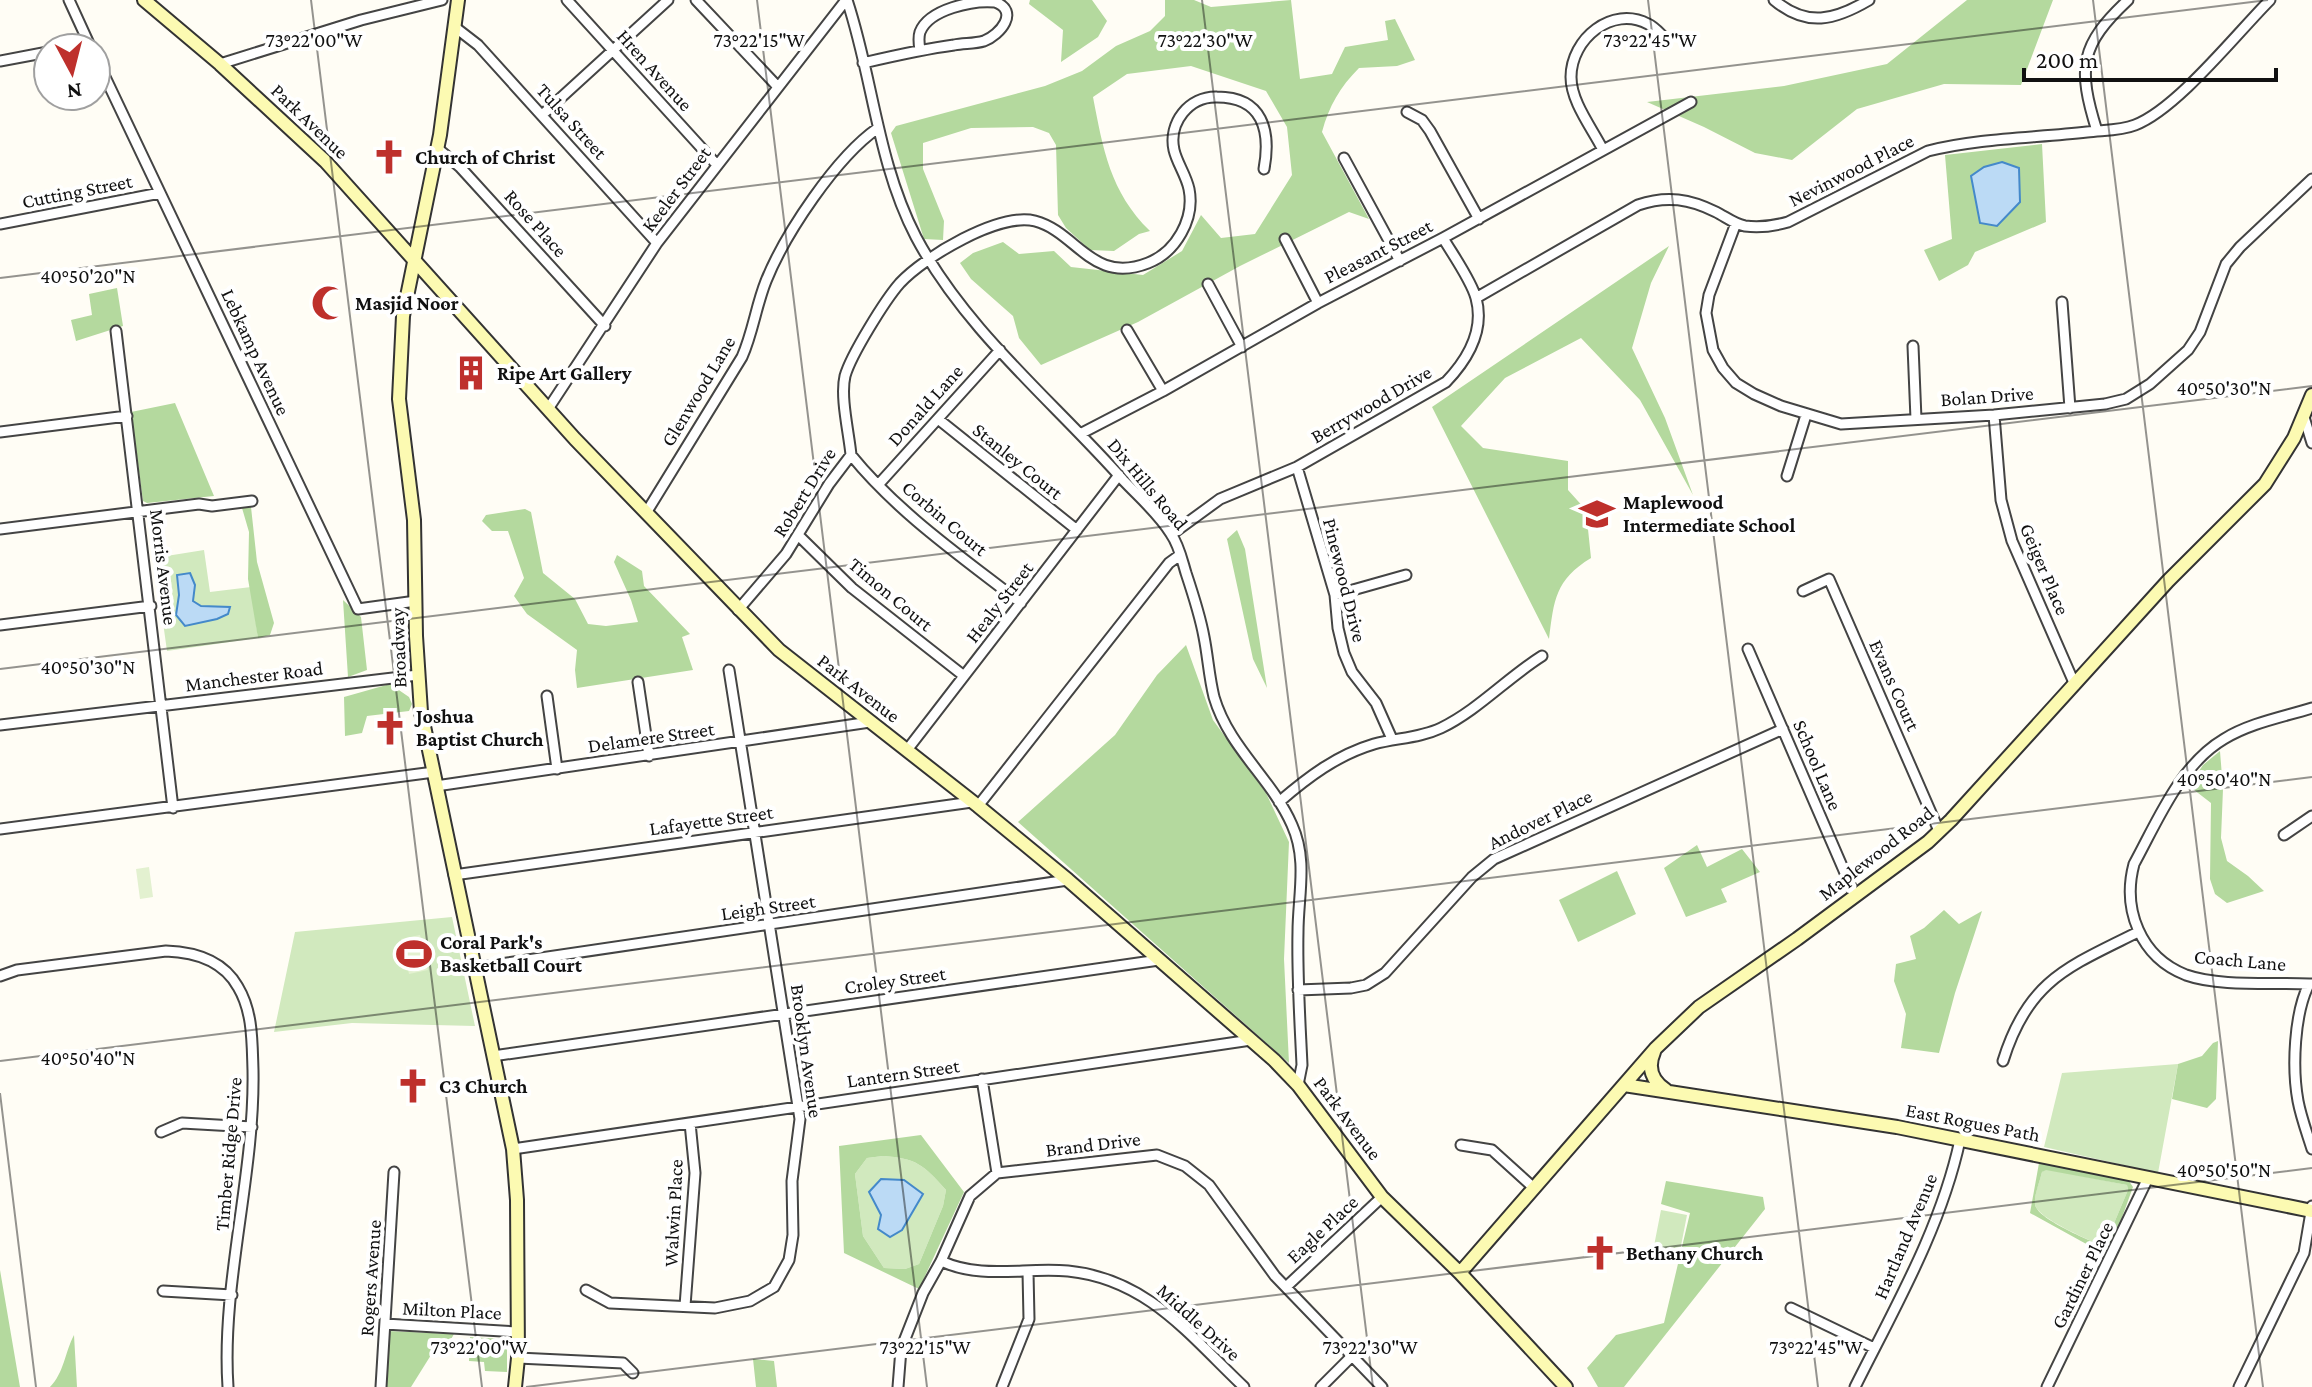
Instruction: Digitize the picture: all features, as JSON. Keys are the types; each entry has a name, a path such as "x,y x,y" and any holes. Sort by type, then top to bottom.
{"main road":[{"name":"Broadway","path":"458,0 437,148 403,316 398,384 413,500 421,712 513,1149 517,1200 518,1358 515,1387"},
{"name":"Park Avenue","path":"151,2 325,161 548,409 779,650 1068,880 1298,1085 1382,1197 1460,1273 1566,1387"},
{"name":"Maplewood Road","path":"1460,1273 1656,1048 1699,1007 1855,896 1939,831 2168,581 2265,484 2283,459 2312,395"},
{"path":"1656,1048 1651,1059 1651,1072 1656,1082 1669,1092"},
{"name":"East Rogues Path","path":"1624,1085 1897,1127 2312,1209"}],"street":[{"path":"69,0 84,32"},
{"path":"220,64 361,20 442,0"},
{"name":"Hren Avenue","path":"567,0 717,165"},
{"path":"542,115 668,0"},
{"path":"696,0 778,87"},
{"name":"Keeler Street","path":"548,409 657,243 846,0"},
{"name":"Dix Hills Road","path":"846,0 857,30 878,128 900,203 929,260 948,288 1000,350 1082,433 1172,534 1200,617 1214,697 1240,751 1279,802 1299,843 1302,867 1298,990 1302,1065 1298,1085"},
{"path":"1774,0 1800,17 1819,19 1851,10 1869,0"},
{"path":"2097,131 2086,89 2089,46 2105,22 2128,0"},
{"name":"Nevinwood Place","path":"1476,298 1638,205 1656,199 1674,198 1693,202 1736,223 1768,227 1788,222 1894,167 1939,148 2134,125 2153,116 2212,61 2270,0"},
{"path":"863,63 920,50 985,41 1003,30 1007,22 1005,12 993,1 954,4 943,9 924,26 919,38 920,50"},
{"path":"1603,150 1576,98 1571,79 1580,44 1593,30 1611,21 1630,19 1649,24 1667,40"},
{"name":"Tulsa Street","path":"456,28 478,45 657,243"},
{"path":"0,61 32,55"},
{"name":"Lebkamp Avenue","path":"112,92 358,609 416,601"},
{"name":"Robert Drive","path":"738,610 799,536 829,484 851,455 844,380 849,364 902,281 929,260 982,231 1017,220 1044,225 1060,233 1092,260 1108,266 1122,268 1151,262 1175,243 1189,213 1190,191 1174,152 1172,136 1176,124 1188,107 1210,97 1241,101 1259,116 1266,131 1268,147 1264,169"},
{"name":"Pleasant Street","path":"1082,433 1691,102"},
{"path":"1407,112 1422,120 1430,131 1479,219"},
{"name":"Glenwood Lane","path":"646,513 742,357 751,338 764,285 789,232 850,153 878,128"},
{"name":"Rose Place","path":"437,148 460,167 605,326"},
{"path":"1344,158 1400,261"},
{"name":"Bolan Drive","path":"1736,223 1709,295 1706,313 1713,350 1736,383 1754,394 1806,415 1841,424 1994,415 2105,404 2126,399 2150,384 2188,350 2200,332 2226,264 2312,179"},
{"name":"Cutting Street","path":"0,224 160,193"},
{"path":"1443,238 1476,298"},
{"path":"1285,239 1318,303"},
{"path":"1208,284 1242,347"},
{"name":"Berrywood Drive","path":"1172,534 1220,499 1297,467 1446,382 1465,362 1473,344 1477,324 1476,298"},
{"path":"2062,302 2070,408"},
{"path":"1127,330 1163,391"},
{"name":"Morris Avenue","path":"116,331 173,808"},
{"path":"1913,346 1916,419"},
{"name":"Donald Lane","path":"878,485 1000,350"},
{"path":"1787,476 1806,415"},
{"name":"Geiger Place","path":"1994,415 2005,520 2075,685"},
{"path":"0,432 127,416"},
{"path":"2304,417 2312,443"},
{"name":"Stanley Court","path":"938,419 1077,530"},
{"name":"Corbin Court","path":"851,455 915,520 1021,603"},
{"name":"Pinewood Drive","path":"1297,467 1335,595 1344,653 1352,672 1376,703 1392,739"},
{"name":"Healy Street","path":"907,750 1119,475"},
{"path":"0,529 252,501"},
{"name":"Timon Court","path":"799,536 852,588 964,676"},
{"path":"975,804 1169,563 1180,555"},
{"path":"1335,595 1406,575"},
{"name":"Evans Court","path":"1803,591 1829,579 1939,831"},
{"path":"0,625 151,606"},
{"name":"School Lane","path":"1748,649 1855,896"},
{"path":"1279,802 1326,765 1348,753 1392,739 1437,730 1456,720 1542,656"},
{"name":"Brooklyn Avenue","path":"586,1290 610,1303 715,1308 750,1301 774,1287 789,1260 793,1235 792,1181 798,1139 798,1107 729,670"},
{"name":"Manchester Road","path":"0,725 418,675"},
{"path":"638,682 649,756"},
{"path":"547,696 557,769"},
{"path":"2003,1061 2025,1008 2040,990 2076,963 2138,932 2130,899 2134,864 2188,769 2205,751 2227,737 2312,708"},
{"name":"Delamere Street","path":"436,786 870,722"},
{"name":"Andover Place","path":"1298,990 1366,985 1385,973 1472,877 1494,859 1783,729"},
{"path":"0,829 434,772"},
{"name":"Lafayette Street","path":"454,875 975,804"},
{"path":"2284,835 2312,816"},
{"name":"Leigh Street","path":"473,968 1068,880"},
{"name":"Coach Lane","path":"2138,932 2156,955 2188,975 2212,980 2310,984"},
{"name":"Timber Ridge Drive","path":"0,976 17,970 166,951 188,952 208,959 225,969 238,986 248,1009 252,1038 252,1127 227,1337 228,1387"},
{"name":"Croley Street","path":"493,1056 1159,960"},
{"path":"2310,984 2303,996 2297,1023 2296,1088 2312,1149"},
{"name":"Lantern Street","path":"513,1149 1251,1040"},
{"path":"898,1387 901,1349 923,1293 970,1196 997,1173 982,1079"},
{"path":"161,1132 182,1123 252,1127"},
{"name":"Walwin Place","path":"685,1306 695,1173 690,1123"},
{"name":"Hartland Avenue","path":"1855,1387 1936,1222 1960,1140"},
{"path":"1461,1145 1492,1150 1534,1188"},
{"name":"Brand Drive","path":"997,1173 1157,1155 1185,1166 1209,1185 1275,1276 1382,1387"},
{"name":"Rogers Avenue","path":"381,1387 394,1172"},
{"name":"Gardiner Place","path":"2047,1387 2148,1178"},
{"name":"Eagle Place","path":"1286,1287 1382,1197"},
{"path":"2239,1387 2304,1253 2312,1209"},
{"name":"Middle Drive","path":"941,1261 976,1272 1068,1271 1122,1285 1149,1298 1173,1318 1244,1387"},
{"path":"1002,1387 1029,1319 1028,1272"},
{"path":"163,1291 232,1295"},
{"path":"1791,1308 1874,1348"},
{"name":"Milton Place","path":"385,1324 517,1332"},
{"path":"1321,1387 1352,1356"},
{"path":"518,1358 623,1363 633,1373"}],"green space":[{"path":"1030,0 1092,0 1107,21 1098,37 1061,62 1063,30 1029,4"},
{"path":"1165,0 1194,0 1211,7 1291,0 1300,79 1332,74 1345,47 1388,40 1385,21 1395,19 1415,60 1397,66 1359,68 1336,97 1322,132 1369,219 1349,212 1240,266 1138,322 1041,365 1019,338 1013,316 971,279 960,263 973,253 1003,242 1019,254 1054,251 1071,267 1143,275 1182,251 1201,215 1221,238 1255,234 1292,175 1287,127 1266,91 1191,66 1127,74 1093,97 1110,169 1126,201 1150,231 1139,234 1114,251 1090,250 1066,228 1058,215 1056,145 1049,133 1033,127 971,128 923,143 923,169 944,221 943,240 924,239 891,133 896,126 1045,86 1082,71 1116,46 1150,31 1165,16"},
{"path":"1967,0 2053,0 2021,85 1944,84 1857,109 1792,160 1755,153 1647,102 1784,86 1887,64"},
{"path":"2042,144 2046,222 1975,252 1968,265 1939,281 1924,250 1952,239 1945,155"},
{"path":"1669,246 1651,283 1632,348 1665,418 1693,495 1640,400 1581,338 1505,378 1461,426 1483,448 1568,461 1568,490 1586,510 1591,558 1570,574 1558,592 1549,639 1432,407"},
{"path":"117,288 123,326 76,341 71,320 92,315 89,294"},
{"path":"175,403 214,496 147,503 143,501 131,412"},
{"path":"251,507 257,562 274,623 270,635 258,638 248,579 249,532 242,508"},
{"path":"525,509 531,512 543,573 575,599 588,624 606,626 638,622 614,562 617,555 642,571 644,586 690,634 682,637 693,670 577,688 577,650 527,614 514,596 524,578 508,531 492,531 482,521 486,515"},
{"path":"1237,530 1245,549 1267,688 1253,659 1227,539"},
{"path":"204,550 210,592 251,587 258,638 167,651 154,558"},
{"path":"343,600 361,617 367,670 348,677"},
{"path":"1186,645 1213,720 1266,793 1289,842 1284,959 1289,1063 1018,822 1115,735 1157,675"},
{"path":"390,684 409,697 412,704 409,711 367,716 362,733 345,736 344,697"},
{"path":"2220,751 2223,789 2221,838 2227,861 2264,891 2227,903 2215,894 2210,879 2211,803 2189,786 2203,765"},
{"path":"1697,845 1707,867 1742,849 1760,872 1721,889 1727,902 1686,917 1664,868"},
{"path":"149,867 153,897 140,899 136,869"},
{"path":"1617,871 1636,914 1578,942 1559,900"},
{"path":"1944,910 1959,924 1982,911 1939,1053 1901,1048 1906,1014 1894,981 1896,964 1916,959 1910,936"},
{"path":"452,917 475,1026 352,1023 274,1032 295,932"},
{"name":"Coral Park's Basketball Court","path":"420,935 428,970 409,974 401,939"},
{"path":"2218,1041 2216,1099 2207,1108 2172,1099 2178,1064 2202,1056"},
{"path":"2178,1064 2158,1173 2044,1147 2062,1073"},
{"path":"921,1135 964,1192 919,1289 844,1253 839,1146","holes":["894,1157 919,1164 946,1190 943,1206 919,1264 905,1269 884,1268 863,1236 855,1174 867,1158"]},
{"path":"883,1156 919,1164 946,1190 943,1206 919,1264 905,1269 884,1268 863,1236 855,1174 867,1158"},
{"path":"2039,1163 2129,1181 2133,1187 2108,1256 2030,1213","holes":["2046,1170 2127,1185 2128,1190 2104,1247 2044,1216 2035,1204 2042,1172"]},
{"path":"2046,1169 2127,1185 2128,1190 2104,1247 2054,1222 2038,1210 2036,1192 2042,1172"},
{"path":"1666,1181 1763,1197 1765,1209 1624,1387 1598,1387 1587,1368 1616,1335 1664,1323 1690,1213 1661,1204"},
{"path":"1661,1210 1687,1215 1679,1256 1653,1251"},
{"path":"0,1270 20,1387 0,1387"},
{"path":"388,1331 454,1334 442,1355 431,1355 411,1387 386,1387"},
{"path":"74,1335 77,1387 50,1387 58,1375"},
{"path":"470,1337 503,1339 507,1344 507,1372 485,1371 484,1362 469,1361"},
{"path":"753,1359 774,1361 777,1387 756,1387"}],"water":[{"path":"2002,162 2019,168 2020,202 1997,226 1980,223 1971,176 1984,167"},
{"path":"190,573 195,585 193,601 201,606 230,607 228,614 185,626 176,615 179,595 177,575"},
{"path":"881,1179 904,1180 923,1194 902,1230 890,1237 878,1229 881,1215 869,1192"}],"place":[{"name":"Church of Christ","path":"389,157"},
{"name":"Masjid Noor","path":"329,303"},
{"name":"Ripe Art Gallery","path":"471,373"},
{"name":"Maplewood Intermediate School","path":"1597,514"},
{"name":"Joshua Baptist Church","path":"390,728"},
{"name":"Coral Park's Basketball Court","path":"414,954"},
{"name":"C3 Church","path":"413,1086"},
{"name":"Bethany Church","path":"1600,1253"}]}
